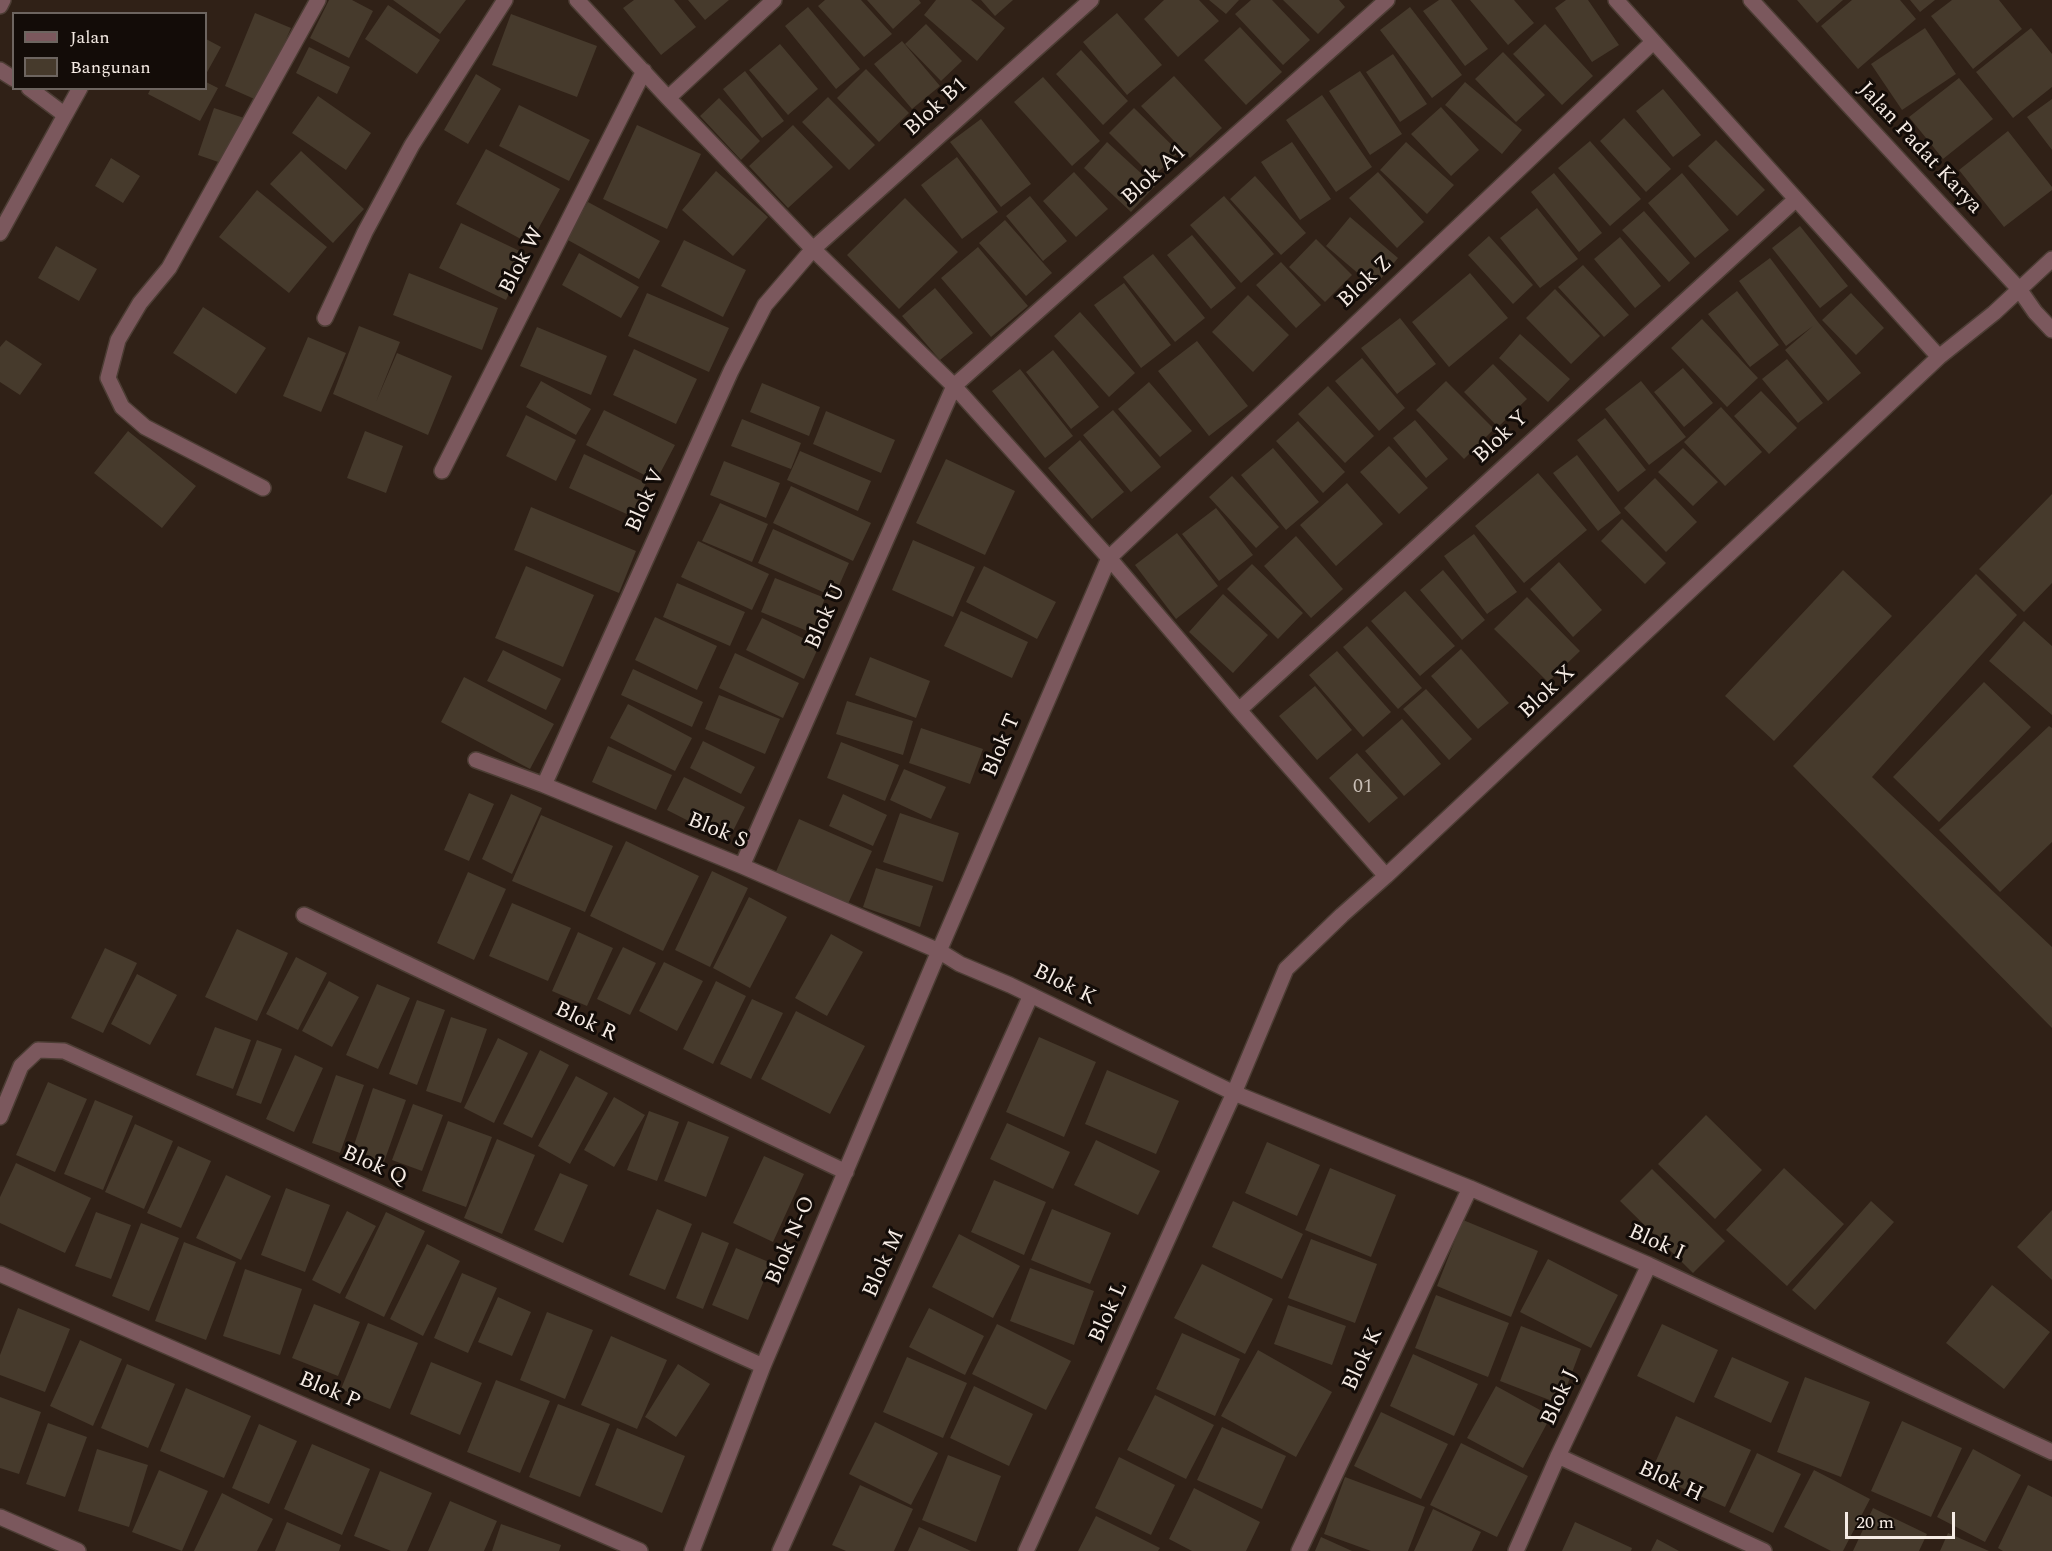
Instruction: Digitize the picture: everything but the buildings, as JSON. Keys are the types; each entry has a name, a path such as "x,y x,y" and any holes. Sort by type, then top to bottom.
{"street":[{"path":"0,6 3,0"},
{"path":"263,488 145,427 122,407 108,378 118,340 140,303 169,268 318,0"},
{"path":"325,318 364,232 412,145 505,0"},
{"path":"578,0 668,98 813,249 954,386 1109,558 1239,710 1386,876"},
{"path":"668,98 774,0"},
{"name":"Blok B1","path":"813,249 1091,0"},
{"name":"Blok A1","path":"954,386 1386,0"},
{"path":"1616,0 1939,357"},
{"name":"Jalan Padat Karya","path":"1751,0 2019,289 2035,312 2052,330"},
{"name":"Blok Z","path":"1109,558 1653,42"},
{"name":"Blok W","path":"442,471 644,71"},
{"path":"32,90 65,115"},
{"path":"0,233 79,90"},
{"name":"Blok Y","path":"1239,710 1796,200"},
{"name":"Blok V","path":"544,785 731,371 765,305 813,249"},
{"name":"Blok X","path":"1234,1093 1286,969 1939,357 1994,313 2052,259"},
{"name":"Blok U","path":"742,866 954,386"},
{"name":"Blok T","path":"939,951 1109,558"},
{"name":"Blok S","path":"476,760 544,785 742,866 939,951"},
{"name":"Blok R","path":"304,915 846,1172"},
{"name":"Blok K","path":"939,951 960,964 1010,985 1234,1093"},
{"name":"Blok N-O","path":"693,1551 763,1366 939,951"},
{"name":"Blok M","path":"780,1551 1031,995"},
{"name":"Blok Q","path":"0,1117 21,1066 38,1050 64,1051 763,1366"},
{"name":"Blok I","path":"1234,1093 1470,1188 1649,1265 2052,1452"},
{"name":"Blok L","path":"1026,1551 1234,1093"},
{"name":"Blok K","path":"1299,1551 1470,1188"},
{"name":"Blok J","path":"1516,1551 1558,1456 1649,1265"},
{"name":"Blok P","path":"0,1274 640,1551"},
{"name":"Blok H","path":"1558,1456 1764,1551"},
{"path":"0,1517 78,1551"}]}
